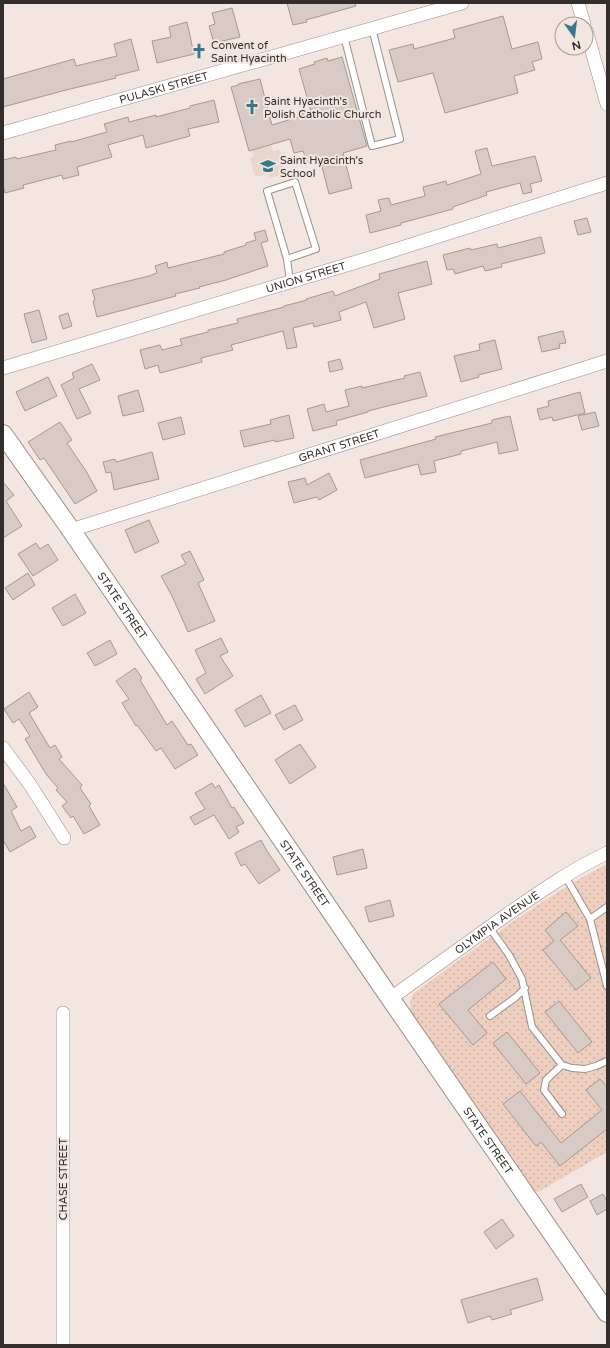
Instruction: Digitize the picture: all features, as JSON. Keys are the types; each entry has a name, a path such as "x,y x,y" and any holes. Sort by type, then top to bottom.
{"main road":[{"name":"STATE STREET","path":"3,434 71,530 607,1313"}],"street":[{"name":"PULASKI STREET","path":"3,133 462,3"},
{"path":"578,3 582,16"},
{"path":"593,56 607,104"},
{"name":"UNION STREET","path":"3,368 290,282 607,183"},
{"name":"GRANT STREET","path":"71,530 607,361"},
{"path":"3,748 29,783 64,838"},
{"name":"OLYMPIA AVENUE","path":"391,998 489,927 565,876 607,853"},
{"name":"CHASE STREET","path":"63,1013 63,1345"}],"lane":[{"path":"344,36 372,146 400,139 372,28"},
{"path":"287,259 316,249 295,182 267,191 287,259 290,282"},
{"path":"565,876 590,919 607,986"},
{"path":"590,919 607,907"},
{"path":"489,927 517,968 522,979 532,1027 562,1065 572,1068 585,1069 607,1061"},
{"path":"490,1016 516,997 525,988"},
{"path":"562,1065 546,1080 544,1090 562,1114"}],"shaded area":[{"name":"Saint Hyacinth's School","path":"271,145 273,151 280,149 286,174 269,178 268,174 255,177 250,158 254,156 252,150"},
{"path":"607,864 607,1152 538,1192 534,1191 411,1012 410,1003 413,994 508,925 556,893"}],"building":[{"path":"287,3 355,3 356,6 293,25"},
{"path":"232,8 240,37 214,43 209,26 215,24 212,13"},
{"path":"503,16 512,49 538,42 542,59 532,62 535,70 514,76 518,93 445,113 433,73 398,82 389,50 413,44 414,49 455,38 453,30"},
{"path":"187,22 194,54 157,63 152,41 171,37 169,27"},
{"path":"131,39 139,70 115,76 116,78 3,107 3,79 74,59 76,66 117,56 114,44"},
{"path":"342,57 367,146 343,153 352,188 329,194 320,159 307,163 303,151 294,153 290,139 249,151 231,87 260,79 272,125 298,117 303,115 302,113 311,111 299,69 327,58 328,61"},
{"path":"214,100 219,122 188,129 190,136 146,148 143,135 108,145 112,157 77,167 79,175 63,179 62,175 23,185 24,188 5,193 3,185 3,160 16,157 17,159 56,150 55,145 107,132 104,124 128,117 129,122 156,115 156,117"},
{"path":"487,148 492,166 535,156 542,181 530,184 532,192 523,194 520,183 486,192 487,195 453,207 453,209 370,233 366,215 381,211 378,200 389,198 391,205 425,196 423,187 446,181 447,185 481,174 475,151"},
{"path":"587,218 591,232 578,235 574,221"},
{"path":"265,230 268,241 261,243 268,266 199,287 200,288 175,294 176,296 97,317 92,290 149,276 157,273 155,266 167,262 168,268 224,254 224,252 256,240 254,233"},
{"path":"541,237 545,253 501,264 502,267 485,271 483,266 455,274 453,269 447,270 443,255 470,248 471,250 497,244 498,248"},
{"path":"427,261 432,284 398,293 405,319 374,328 366,302 339,312 341,320 314,327 313,323 293,328 297,347 287,349 283,331 231,345 233,350 201,358 202,362 160,373 158,365 145,369 140,350 160,345 162,350 182,345 180,339 208,332 208,330 238,323 237,319 284,307 333,291 335,296 380,279 379,274"},
{"path":"39,310 47,339 32,343 24,314"},
{"path":"68,313 72,326 63,329 59,316"},
{"path":"563,331 566,343 559,344 560,348 542,352 538,337"},
{"path":"495,340 502,369 478,375 479,377 461,382 454,356 480,350 479,344"},
{"path":"340,359 343,369 330,372 328,362"},
{"path":"92,364 100,380 79,389 91,413 77,419 61,385 74,378 72,373"},
{"path":"420,372 427,396 368,411 336,421 337,425 313,431 307,409 324,404 326,412 349,406 345,390 362,386 362,388 405,378 404,376"},
{"path":"48,377 57,396 25,411 16,392"},
{"path":"138,390 144,411 123,416 118,396"},
{"path":"580,392 585,413 553,421 552,417 540,420 537,409 549,406 548,401"},
{"path":"595,412 599,426 582,430 578,416"},
{"path":"289,415 294,438 275,442 275,440 244,447 240,431 271,424 270,420"},
{"path":"510,416 518,450 499,454 497,442 461,451 461,454 434,461 436,472 421,475 418,464 365,478 360,460 436,439 435,437 492,423 492,420"},
{"path":"181,417 185,434 163,440 158,423"},
{"path":"60,422 72,440 67,443 86,471 97,491 75,504 44,458 40,460 28,442"},
{"path":"152,452 159,479 114,490 111,472 106,473 103,462 115,459 116,462"},
{"path":"329,473 337,490 319,500 317,497 294,503 288,482 305,478 307,485"},
{"path":"3,482 14,495 6,501 22,526 3,538"},
{"path":"149,520 159,542 135,553 125,530"},
{"path":"36,543 40,549 48,544 58,560 33,576 18,554"},
{"path":"190,551 204,580 198,583 215,621 188,632 172,596 161,576 186,564 181,555"},
{"path":"28,573 35,585 13,600 5,588"},
{"path":"75,594 86,613 63,626 52,608"},
{"path":"221,638 228,652 220,656 233,676 205,694 196,679 206,673 195,650"},
{"path":"110,640 117,654 95,666 87,653"},
{"path":"135,668 142,678 140,680 167,725 172,721 188,745 191,744 198,755 175,769 161,748 156,751 137,725 136,726 122,703 129,699 116,681"},
{"path":"29,692 38,707 29,713 50,748 55,745 62,757 59,759 82,785 80,788 91,804 89,806 100,825 84,834 73,816 71,818 62,806 67,802 56,790 58,788 46,774 25,739 30,736 19,719 13,723 4,709"},
{"path":"261,695 271,713 245,727 235,710"},
{"path":"295,705 303,720 284,730 275,715"},
{"path":"300,744 316,767 290,784 275,760"},
{"path":"3,783 17,807 11,811 21,831 30,826 36,837 10,852 3,840"},
{"path":"212,783 215,788 219,785 232,808 234,807 244,823 236,827 239,832 229,839 214,815 195,825 190,817 205,809 195,793"},
{"path":"261,840 280,870 259,884 245,864 241,866 235,853"},
{"path":"363,849 367,868 337,875 333,857"},
{"path":"390,900 394,916 369,922 365,907"},
{"path":"566,912 578,926 560,940 591,978 576,990 543,950 554,941 545,930"},
{"path":"493,962 506,979 468,1010 487,1033 473,1045 439,1004"},
{"path":"559,1001 592,1042 578,1053 545,1012"},
{"path":"507,1032 540,1073 526,1084 493,1043"},
{"path":"600,1079 607,1087 607,1129 560,1166 541,1142 536,1146 503,1104 520,1091 561,1143 602,1110 586,1090"},
{"path":"581,1184 588,1197 562,1212 554,1199"},
{"path":"603,1194 607,1201 607,1209 597,1215 590,1201"},
{"path":"502,1219 514,1236 496,1249 484,1232"},
{"path":"537,1278 543,1300 510,1310 512,1314 492,1320 490,1316 468,1323 461,1300"}],"place":[{"name":"Convent of Saint Hyacinth","path":"199,51"},
{"name":"Saint Hyacinth's Polish Catholic Church","path":"252,107"},
{"name":"Saint Hyacinth's School","path":"268,166"}]}
